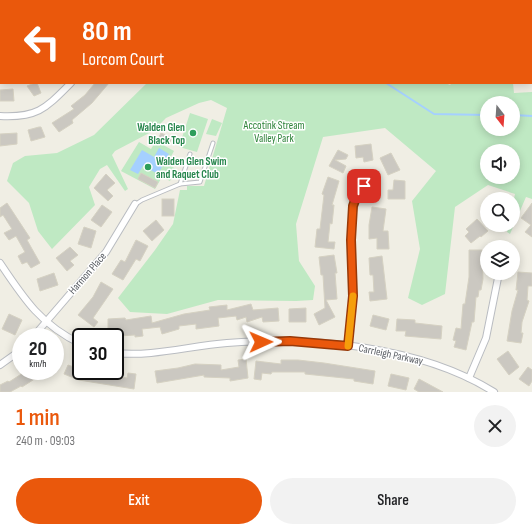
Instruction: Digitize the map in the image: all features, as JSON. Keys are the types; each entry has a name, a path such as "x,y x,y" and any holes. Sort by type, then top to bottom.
{"street":[{"path":"0,116 21,116 37,112 51,102 70,84"},
{"path":"348,346 353,296 351,240 353,206 358,192 364,186"},
{"name":"Harmon Place","path":"41,328 106,252 136,204"},
{"path":"0,263 20,294 46,322 59,332 72,339"},
{"path":"469,378 486,338 498,280"},
{"name":"Carrleigh Parkway","path":"124,354 148,354 198,346 246,342 290,341 348,346 424,360 469,378 494,392"},
{"path":"0,365 12,356"}],"lane":[{"path":"136,204 180,184 200,182 213,143"},
{"path":"180,184 190,154"}],"green space":[{"name":"Accotink Stream Valley Park","path":"146,84 513,84 514,93 532,92 532,199 526,197 520,211 520,192 509,192 488,185 455,207 445,294 422,305 408,298 420,249 412,201 436,171 385,128 323,137 296,224 299,261 315,286 313,300 218,300 167,314 130,312 118,298 173,224 180,190 187,190 187,186 204,186 227,108 211,100 199,103 166,118 153,131 115,151 112,155 128,189 125,191 107,165 100,169 89,187 95,205 52,249 38,231 29,203 7,181 13,163 25,156 57,153 94,135"},
{"name":"Walden Glen Black Top","path":"190,113 208,119 197,152 179,147"},
{"path":"212,119 222,123 216,136 206,134"},
{"name":"Walden Glen Swim and Raquet Club","path":"156,141 174,151 167,164 176,169 170,181 162,177 155,189 121,171 139,142 151,149"}],"water":[{"path":"159,148 169,154 158,174 143,166 138,174 130,170 142,150 154,157"}],"building":[{"path":"37,84 41,93 34,96 27,86"},
{"path":"94,84 108,84 92,103 72,120 73,123 59,132 52,123 74,109 71,106 85,95"},
{"path":"13,89 14,101 0,101 0,90"},
{"path":"41,127 45,137 31,141 28,130"},
{"path":"17,133 17,144 0,146 0,134"},
{"path":"161,133 172,138 169,144 158,139"},
{"path":"371,144 373,160 364,162 363,157 356,158 355,146"},
{"path":"338,150 348,155 346,159 335,160 346,166 343,173 329,166"},
{"path":"391,153 400,170 388,175 380,158"},
{"path":"141,173 158,182 155,188 138,179"},
{"path":"106,174 115,183 107,190 113,196 108,201 94,188"},
{"path":"328,177 339,181 332,205 334,205 332,224 330,223 328,242 335,242 334,249 315,247 317,229 320,229 324,195 322,194"},
{"path":"394,180 405,181 405,199 388,199 388,190 393,190"},
{"path":"162,199 174,199 174,216 162,216"},
{"path":"7,203 30,238 27,240 40,263 31,268 27,262 22,264 18,256 25,252 16,236 9,240 4,233 12,229 3,215 0,217 0,208"},
{"path":"532,203 532,237 525,232 531,225 521,218"},
{"path":"102,205 112,212 101,227 91,220"},
{"path":"372,207 386,209 383,231 388,231 389,249 377,249 377,238 369,239 369,225"},
{"path":"477,219 480,222 480,232 487,232 471,243 465,236 469,232 466,229"},
{"path":"156,220 164,230 152,241 143,231"},
{"path":"84,227 96,231 91,248 78,244"},
{"path":"136,240 148,246 140,261 136,259 123,280 112,274 121,260 125,262"},
{"path":"70,247 78,255 70,261 74,265 67,271 56,258"},
{"path":"469,250 480,250 480,280 483,280 481,290 479,290 478,297 476,297 474,322 472,322 466,350 454,347 456,341 453,340 456,328 461,329 463,304 465,304 469,277"},
{"path":"334,255 337,273 335,273 337,299 326,300 335,317 319,325 314,314 325,308 323,275 321,275 319,257"},
{"path":"382,256 387,299 370,301 369,292 374,292 373,275 370,275 369,258"},
{"path":"520,272 532,273 532,286 528,286 527,300 529,301 522,322 521,333 523,333 521,343 507,341 512,311 518,290 516,290 517,280 520,280"},
{"path":"54,273 58,285 40,291 37,279"},
{"path":"101,282 113,289 93,318 98,322 94,327 78,315 93,297"},
{"path":"251,304 253,310 278,308 279,321 263,322 262,317 247,322 246,317 237,320 236,316 218,318 219,326 196,329 196,324 179,326 179,329 162,334 160,327 142,329 143,336 135,337 135,335 124,336 124,328 108,328 108,319 125,318 126,320 151,316 152,323 184,314 210,310 209,307 227,305 227,310"},
{"path":"306,308 306,322 289,322 289,309"},
{"path":"9,314 22,320 18,328 12,328 12,334 2,329"},
{"path":"373,315 389,319 386,330 370,326"},
{"path":"397,319 415,320 415,323 442,326 441,339 405,336 406,331 396,331"},
{"path":"508,351 519,367 509,375 497,359"},
{"path":"246,359 248,378 230,381 230,378 204,377 204,375 157,383 155,371 195,364 221,365 221,370 239,367 238,360"},
{"path":"281,360 324,363 375,371 373,384 354,381 354,379 305,374 305,372 272,372 271,374 262,373 261,380 254,379 256,361 281,364"},
{"path":"68,365 72,366 72,377 64,374"},
{"path":"528,367 532,370 532,381 529,386 519,379"},
{"path":"128,373 136,374 134,389 79,380 124,380 124,378 127,378"},
{"path":"391,374 409,378 406,390 388,386"},
{"path":"419,379 443,392 419,392 414,389"},
{"path":"12,380 33,380 10,392 0,392 0,385 8,381 9,382"}],"waterway":[{"path":"388,84 434,114 480,115"},
{"path":"520,115 532,116"}],"slow traffic":[{"path":"348,346 353,296"}],"place":[{"name":"Walden Glen Black Top","path":"193,133"},
{"name":"Walden Glen Swim and Raquet Club","path":"148,167"}],"route":[{"path":"261,342 290,341 348,346 353,296 351,240 353,206 358,192 364,186"}]}
